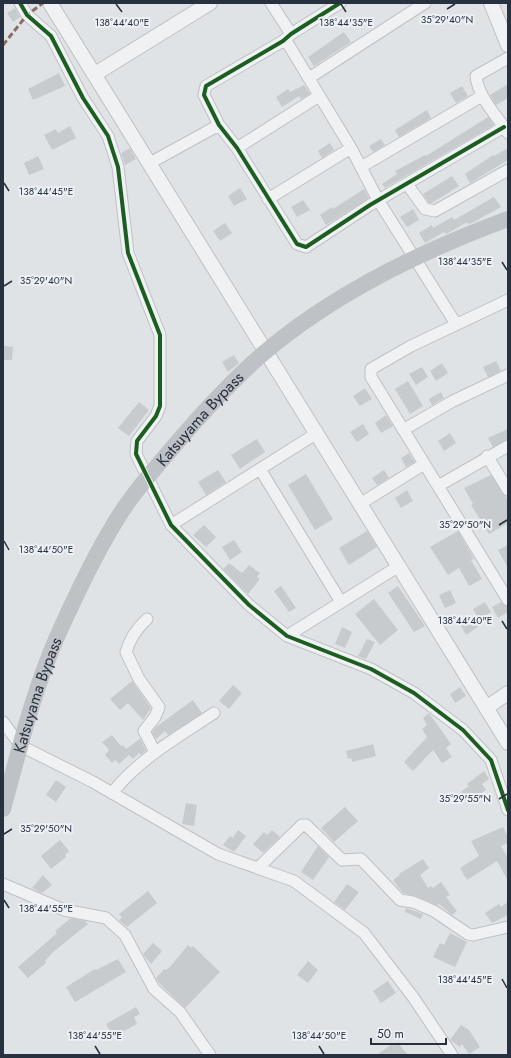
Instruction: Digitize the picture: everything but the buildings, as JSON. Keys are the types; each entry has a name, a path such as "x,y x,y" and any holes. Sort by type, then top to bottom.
{"main road":[{"name":"Katsuyama Bypass","path":"3,809 37,690 56,638 114,523 147,477 189,428 236,379 266,352 310,318 351,292 414,257 508,219"}],"street":[{"path":"20,3 27,14 50,36 83,98 108,136 118,167 128,253 160,335 160,406 156,416 137,440 136,454 171,525 249,605 287,636 371,668 414,693 463,730 491,760 508,810"},
{"path":"50,3 508,743"},
{"path":"95,74 210,3"},
{"path":"271,3 309,78 351,148 378,200 456,324"},
{"path":"340,3 206,86 204,95 219,125 237,148 297,244 306,247 378,200 506,130 482,96 477,84 476,76 508,58"},
{"path":"309,78 425,3"},
{"path":"491,3 508,45"},
{"path":"237,148 319,96"},
{"path":"361,167 482,96"},
{"path":"150,163 219,125"},
{"path":"268,199 351,148"},
{"path":"407,184 425,209 435,211 508,170"},
{"path":"508,300 411,346 371,370 371,377 508,600"},
{"path":"404,430 453,401 508,375"},
{"path":"171,525 317,433"},
{"path":"438,486 487,456 508,446"},
{"path":"487,456 508,490"},
{"path":"360,504 424,464"},
{"path":"260,469 341,602"},
{"path":"287,636 399,566"},
{"path":"147,619 137,628 129,640 126,652 139,679 159,707 155,717 144,731 155,752"},
{"path":"486,708 508,693"},
{"path":"112,793 123,779 155,752 214,713"},
{"path":"3,722 20,746 112,793 218,854 294,880 364,933 413,997 452,1055"},
{"path":"258,868 302,825 306,824 342,860 360,859 400,900 413,902 434,911 468,934 474,935 508,927"},
{"path":"3,884 64,910 106,918 124,935 154,989 180,1012 210,1055"}],"marked path":[{"path":"3,45 27,15 43,3"}],"cycle path":[{"path":"20,3 27,15 51,36 83,98 108,136 118,167 128,253 160,335 160,406 156,416 137,441 136,454 171,525 249,605 287,636 371,669 414,693 463,730 491,760 508,810"},
{"path":"340,3 291,34 283,41 206,86 204,95 219,125 237,148 297,244 306,247 370,205 504,127"}]}
